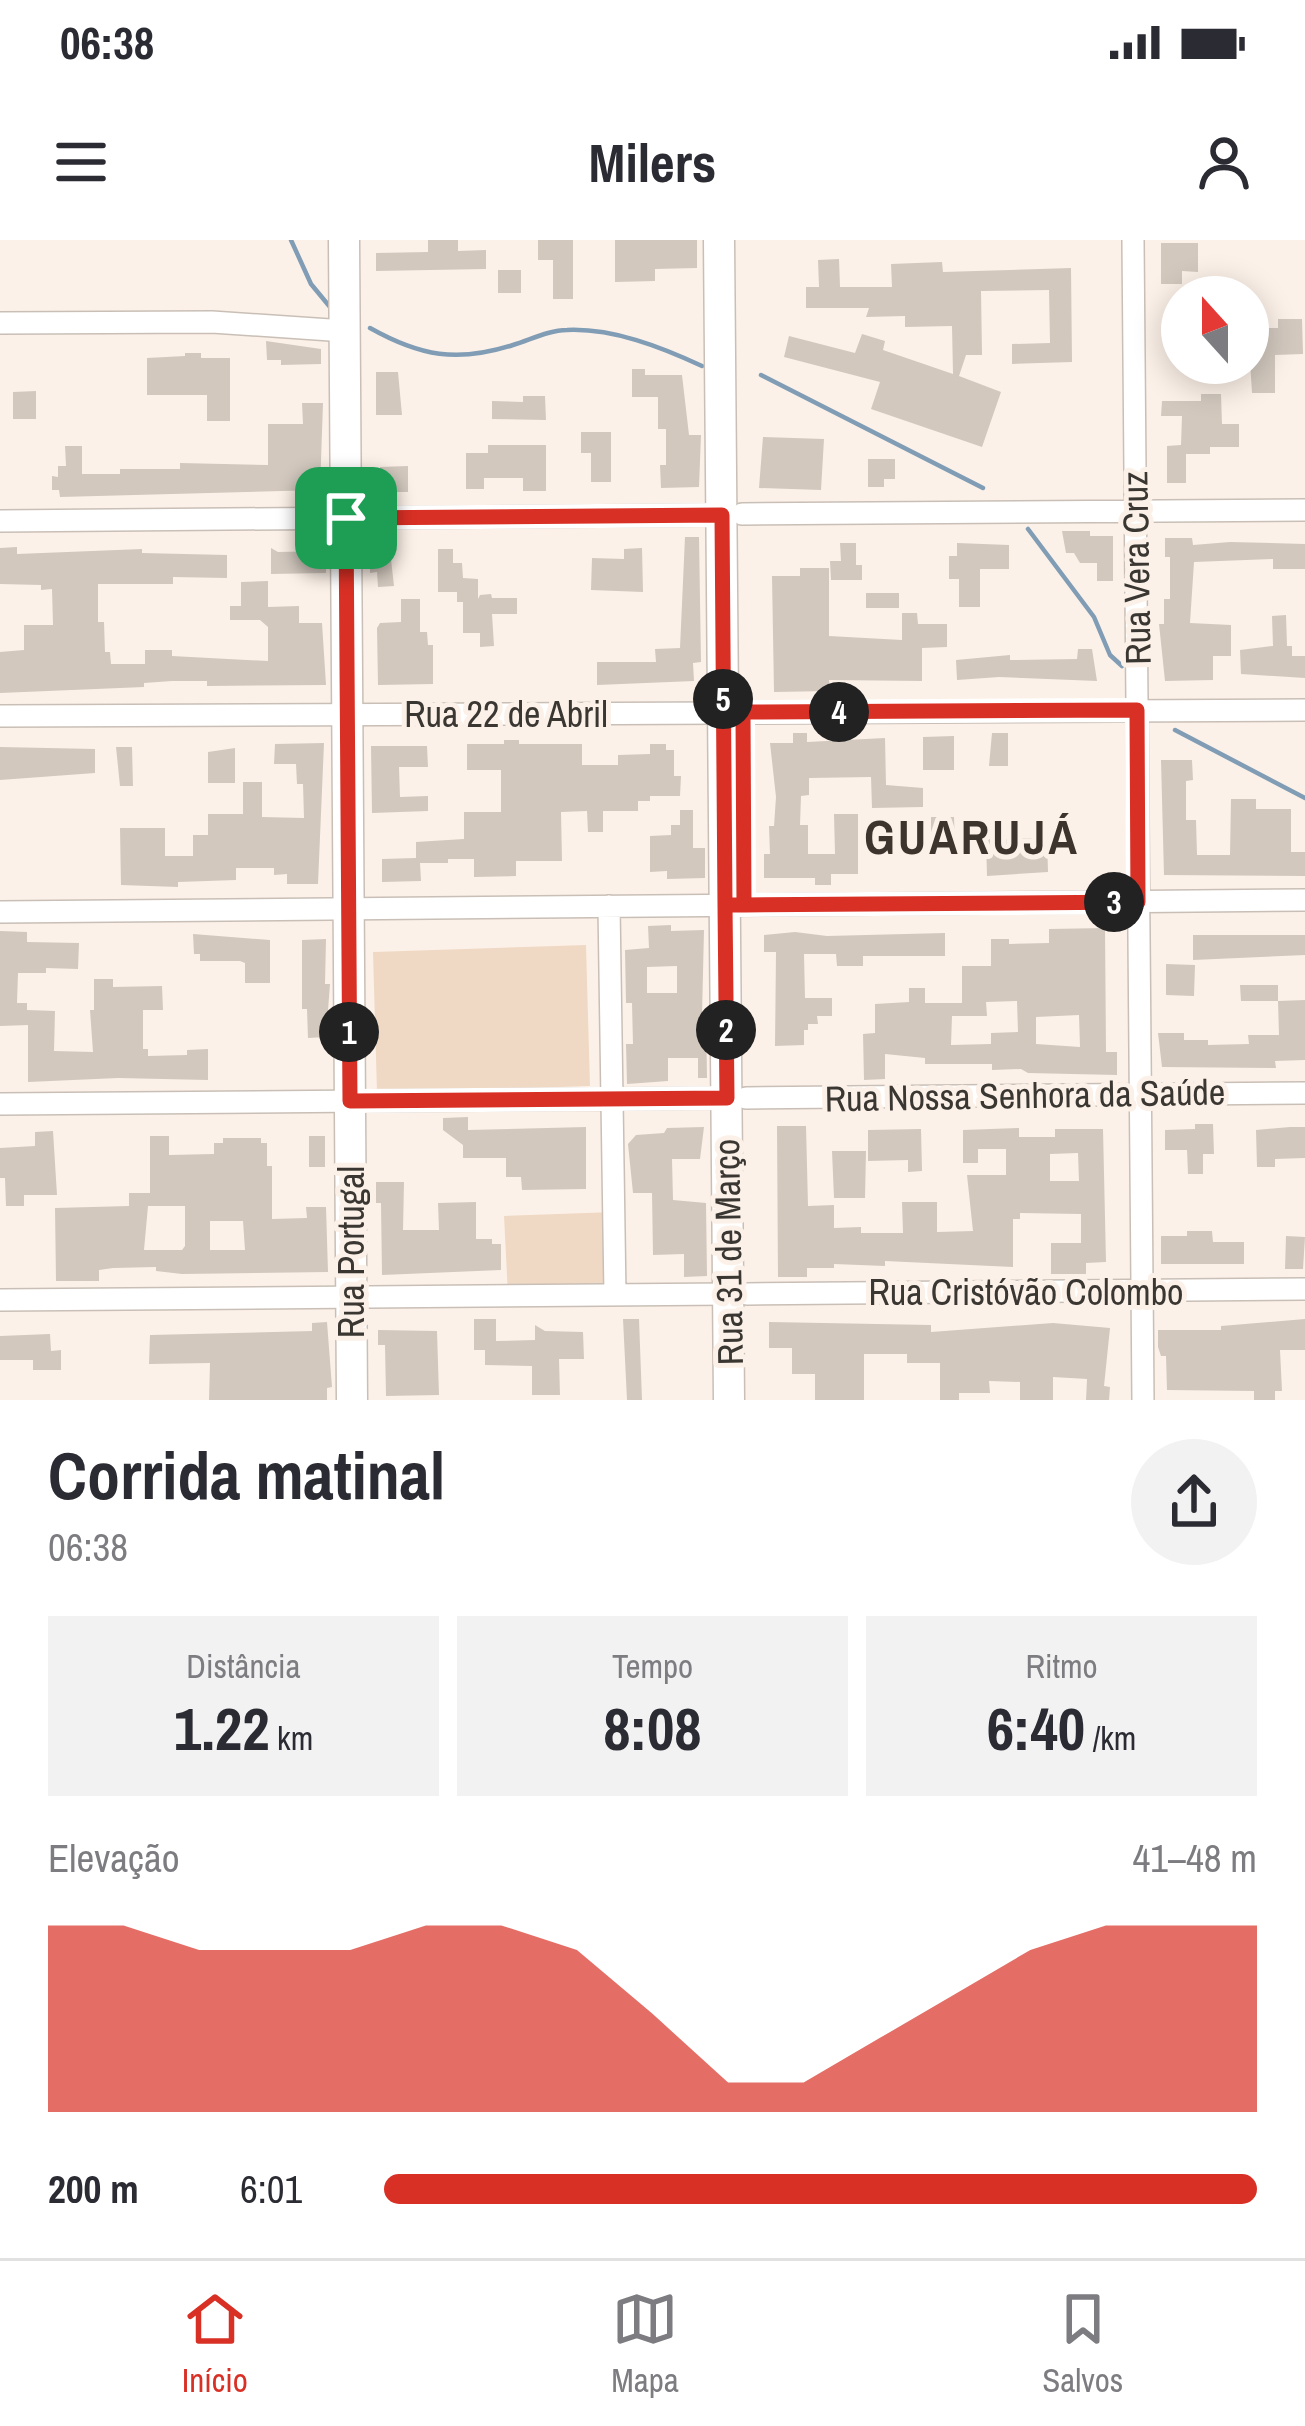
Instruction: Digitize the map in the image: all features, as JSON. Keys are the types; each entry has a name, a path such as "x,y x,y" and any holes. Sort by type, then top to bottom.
{"main road":[{"name":"Rua Portugal","path":"344,240 352,1400"},
{"name":"Rua 31 de Março","path":"719,240 732,515"},
{"name":"Rua 31 de Março","path":"740,240 732,515 733,713 738,1294 748,1400"},
{"name":"Rua 31 de Março","path":"729,1400 738,1294"}],"street":[{"name":"Rua Vera Cruz","path":"1132,240 1143,1400"},
{"path":"0,322 212,322 345,331"},
{"path":"0,520 1305,510"},
{"name":"Rua 22 de Abril","path":"0,716 1305,710"},
{"path":"0,912 1305,900"},
{"path":"609,906 615,1295"},
{"name":"Rua Nossa Senhora da Saúde","path":"0,1105 1305,1093"},
{"name":"Rua Cristóvão Colombo","path":"0,1300 1305,1289"}],"shaded area":[{"path":"586,945 590,1086 377,1093 373,952"},
{"path":"614,1212 615,1295 508,1296 504,1216"}],"building":[{"path":"428,240 458,240 458,251 486,250 486,269 376,271 376,253 428,252"},
{"path":"538,240 573,240 573,299 553,299 553,260 538,260"},
{"path":"615,240 697,240 697,268 655,269 655,281 615,282"},
{"path":"1161,243 1198,243 1198,272 1161,276"},
{"path":"839,259 840,287 892,287 891,264 942,262 943,272 1071,268 1072,362 1012,364 1012,344 1050,343 1049,290 981,291 982,355 966,355 959,376 1001,392 982,447 871,409 880,382 784,357 789,336 855,353 862,334 885,341 883,350 953,374 952,326 905,327 905,316 866,317 869,308 806,308 806,287 819,287 818,260"},
{"path":"498,270 521,270 521,293 498,293"},
{"path":"1278,319 1302,319 1303,354 1275,355 1275,393 1252,393 1251,384 1269,384 1269,328 1278,328"},
{"path":"266,341 321,349 321,364 281,365 281,360 267,360"},
{"path":"185,353 230,358 230,421 207,421 207,395 147,395 147,358"},
{"path":"632,369 645,369 645,375 682,375 689,435 701,435 699,487 661,488 666,429 658,429 658,397 632,397"},
{"path":"376,372 398,372 402,415 376,415"},
{"path":"36,391 36,419 13,419 13,392"},
{"path":"1201,394 1221,394 1222,424 1239,424 1239,447 1210,447 1210,454 1186,454 1186,483 1167,483 1167,446 1181,445 1182,416 1161,416 1162,401 1201,401"},
{"path":"523,396 545,396 546,420 492,419 492,401 523,402"},
{"path":"302,403 323,403 320,490 60,497 59,490 52,490 52,476 58,477 58,466 66,466 65,446 82,446 82,474 180,469 180,463 268,465 268,424 303,424"},
{"path":"581,432 611,432 611,482 591,482 591,453 581,453"},
{"path":"763,437 824,439 821,490 759,488"},
{"path":"488,445 546,445 546,491 523,491 523,478 484,478 484,489 466,489 466,453 488,453"},
{"path":"868,459 895,459 895,479 884,479 884,487 868,487"},
{"path":"408,466 408,492 380,492 380,467"},
{"path":"1062,531 1113,536 1113,581 1097,581 1097,563 1080,563 1074,553 1066,553"},
{"path":"685,537 699,537 701,662 693,663 694,681 597,685 597,662 656,662 655,649 680,648"},
{"path":"1165,538 1192,538 1193,545 1305,544 1305,569 1273,569 1273,559 1194,562 1190,623 1231,625 1231,656 1213,656 1213,680 1165,681 1159,624 1164,624 1164,599 1170,599"},
{"path":"840,543 856,543 862,580 831,580 830,561 841,561"},
{"path":"957,543 1009,545 1009,569 980,569 980,607 959,607 959,579 949,579 949,556 957,556"},
{"path":"17,547 17,554 142,549 142,553 227,555 227,578 98,584 98,622 104,622 105,652 110,652 111,664 145,664 145,650 268,661 268,627 260,620 230,620 230,606 241,606 241,582 268,581 268,607 299,606 299,623 322,623 326,685 207,686 207,681 172,681 144,683 144,687 0,693 0,652 24,650 24,625 53,625 52,589 0,584 0,548"},
{"path":"271,548 278,552 326,551 326,573 271,574"},
{"path":"642,548 643,592 591,590 592,558 624,559 624,549"},
{"path":"438,549 453,549 453,563 462,563 463,578 478,579 478,599 491,594 492,598 517,598 517,614 492,614 494,646 480,647 480,633 463,633 463,602 457,602 457,592 438,592"},
{"path":"390,550 394,586 378,587 377,572 370,573 370,551"},
{"path":"800,568 829,568 829,636 902,640 902,613 917,613 918,624 947,624 947,647 922,648 922,681 829,680 830,691 774,692 772,576 800,576"},
{"path":"866,593 899,593 899,608 866,608"},
{"path":"401,599 420,599 420,632 427,632 428,645 433,645 433,684 378,685 377,628 380,623 401,622"},
{"path":"1286,615 1287,646 1292,646 1292,656 1305,656 1305,678 1241,674 1240,650 1273,646 1272,616"},
{"path":"1078,649 1092,649 1097,681 957,680 956,660 1010,655 1010,660 1077,659"},
{"path":"793,733 807,733 807,742 885,738 886,785 923,788 923,807 872,808 871,777 809,778 809,795 801,796 800,825 808,825 808,854 835,854 834,814 858,814 858,874 831,874 831,885 815,885 815,878 764,878 776,797 770,743 793,743"},
{"path":"992,733 1008,733 1008,766 989,766"},
{"path":"954,736 954,770 923,770 923,737"},
{"path":"504,740 582,744 582,765 618,765 618,755 650,754 650,744 666,744 666,750 674,750 674,776 681,776 680,796 650,796 650,801 638,801 638,811 603,811 603,832 588,832 587,811 561,812 562,861 516,861 516,876 474,877 474,859 448,859 448,863 420,863 421,881 382,882 382,859 416,858 416,842 464,839 464,812 501,812 501,770 467,770 467,744 504,744"},
{"path":"324,743 318,884 287,884 287,874 274,875 274,868 236,868 236,880 178,882 178,887 121,885 120,828 165,828 165,856 193,856 193,835 208,835 208,814 243,814 243,782 262,782 262,817 304,818 303,784 297,784 296,764 274,764 275,744"},
{"path":"371,746 427,746 428,767 399,767 400,797 428,796 428,811 372,813"},
{"path":"0,747 95,749 95,773 0,780"},
{"path":"116,747 132,747 133,786 120,786"},
{"path":"235,748 235,783 208,783 208,752"},
{"path":"1161,760 1192,760 1193,780 1186,781 1186,820 1196,820 1197,855 1230,855 1231,799 1256,799 1256,809 1291,809 1291,852 1305,852 1305,876 1164,875"},
{"path":"680,810 693,810 693,848 705,848 705,878 667,879 667,871 650,872 650,836 671,835 671,825 680,825"},
{"path":"931,817 954,817 955,846 931,846"},
{"path":"1047,838 1048,872 987,876 986,839"},
{"path":"648,926 704,930 702,1015 706,1015 707,1078 698,1078 698,1058 668,1058 668,1081 627,1084 626,1044 633,1044 625,950 649,948","holes":["677,966 677,993 647,993 647,967"]},
{"path":"1105,928 1106,1052 1117,1052 1117,1075 992,1070 992,1064 925,1064 925,1058 885,1054 885,1079 864,1080 863,1034 875,1033 875,1004 909,1002 909,988 925,988 925,1003 962,1003 962,966 991,966 991,939 1009,939 1009,944 1049,943 1049,929","holes":["1017,1001 1018,1032 991,1033 991,1044 951,1045 952,1016 987,1016 986,1002","1079,1015 1080,1047 1036,1044 1036,1017"]},
{"path":"0,931 27,932 27,942 79,943 78,969 18,973 17,1003 27,1003 27,1010 55,1011 54,1051 93,1052 94,979 113,979 113,987 162,986 163,1010 143,1010 143,1049 148,1049 148,1056 208,1049 208,1080 28,1082 28,1025 0,1026"},
{"path":"945,933 945,956 863,956 863,966 837,966 836,954 804,954 805,998 832,998 832,1016 817,1016 818,1024 808,1024 804,1045 775,1046 776,952 764,952 764,935 827,936"},
{"path":"193,934 270,940 270,983 245,983 245,963 240,961 200,961 200,954 194,954"},
{"path":"1193,935 1305,935 1305,955 1193,960"},
{"path":"326,939 325,984 330,984 326,1037 308,1038 307,1009 302,1009 302,940"},
{"path":"1166,964 1195,965 1194,996 1166,995"},
{"path":"1240,985 1278,985 1278,1001 1241,1001"},
{"path":"1305,1000 1305,1060 1275,1061 1276,1068 1162,1067 1158,1033 1184,1033 1184,1040 1208,1040 1208,1045 1249,1044 1248,1035 1279,1035 1278,1001"},
{"path":"468,1117 468,1130 586,1127 586,1189 522,1190 521,1177 506,1177 506,1158 463,1158 463,1145 443,1130 443,1118"},
{"path":"1195,1124 1213,1124 1214,1154 1203,1154 1203,1174 1188,1174 1187,1150 1165,1150 1165,1130 1195,1129"},
{"path":"777,1126 806,1126 808,1206 834,1205 834,1228 861,1227 861,1233 903,1233 902,1202 937,1202 937,1232 973,1231 967,1175 1006,1175 1006,1149 978,1149 978,1163 963,1163 963,1130 1019,1128 1019,1137 1055,1137 1055,1129 1103,1129 1106,1262 1086,1263 1086,1274 1051,1274 1051,1243 1081,1243 1081,1214 1020,1213 1020,1219 1013,1219 1013,1267 885,1261 885,1266 834,1264 834,1268 807,1268 807,1277 778,1277","holes":["1078,1153 1079,1181 1050,1181 1050,1154"]},
{"path":"704,1127 700,1159 672,1159 673,1200 706,1203 707,1276 684,1277 684,1254 653,1255 652,1193 633,1193 628,1144 636,1135 664,1133 667,1128"},
{"path":"1305,1127 1305,1158 1275,1159 1275,1167 1257,1167 1256,1130"},
{"path":"921,1129 922,1171 908,1172 908,1160 868,1161 868,1130"},
{"path":"53,1131 57,1195 24,1195 24,1206 6,1206 0,1148 35,1146 35,1132"},
{"path":"150,1136 169,1136 169,1155 214,1154 214,1143 223,1143 223,1138 261,1138 261,1143 267,1143 267,1166 272,1166 272,1219 307,1218 306,1207 326,1207 328,1272 182,1274 156,1271 156,1267 113,1268 99,1270 99,1281 56,1281 55,1208 129,1206 129,1193 150,1193","holes":["148,1206 185,1206 182,1250 144,1250","210,1221 243,1221 245,1250 210,1250"]},
{"path":"309,1136 325,1136 325,1167 309,1167"},
{"path":"832,1151 866,1151 865,1198 834,1198"},
{"path":"376,1182 404,1182 403,1230 439,1230 438,1203 476,1202 476,1239 501,1244 501,1270 382,1275 381,1203 376,1203"},
{"path":"1187,1231 1212,1231 1213,1242 1244,1242 1244,1264 1161,1264 1161,1236 1187,1236"},
{"path":"1286,1236 1305,1237 1303,1269 1285,1269"},
{"path":"474,1319 496,1319 496,1341 535,1340 535,1325 545,1331 583,1332 584,1359 559,1359 560,1395 532,1395 532,1366 485,1365 485,1350 474,1350"},
{"path":"623,1319 639,1319 642,1400 627,1400"},
{"path":"1305,1319 1305,1350 1280,1350 1282,1391 1275,1391 1275,1400 1254,1400 1254,1391 1167,1390 1166,1356 1161,1356 1158,1347 1158,1330 1221,1330 1221,1326"},
{"path":"327,1322 332,1387 327,1388 327,1400 209,1400 210,1363 149,1364 150,1335 312,1331 312,1323"},
{"path":"769,1322 931,1325 931,1332 1053,1323 1110,1328 1104,1386 1110,1387 1109,1400 1086,1400 1087,1379 1053,1377 1053,1400 1020,1400 1020,1382 989,1381 990,1393 959,1393 959,1400 940,1400 940,1363 907,1363 907,1354 864,1354 864,1400 815,1400 815,1374 792,1374 792,1348 769,1348"},
{"path":"378,1330 437,1331 439,1395 386,1396 385,1345 378,1345"},
{"path":"50,1334 51,1351 61,1350 61,1370 33,1370 33,1360 0,1360 0,1336"}],"waterway":[{"path":"291,240 311,284 330,307"},
{"path":"370,328 406,345 456,355 493,351 560,330 602,332 702,366"},
{"path":"761,375 983,488"},
{"path":"1028,529 1094,617 1110,655 1122,666"},
{"path":"1175,730 1305,798"}],"district":[{"name":"GUARUJÁ","path":"972,837"}],"route":[{"path":"346,518 350,1101 727,1098 725,905 744,905 1138,902 1137,710 743,712 744,905 725,905 722,515 346,518"}]}
